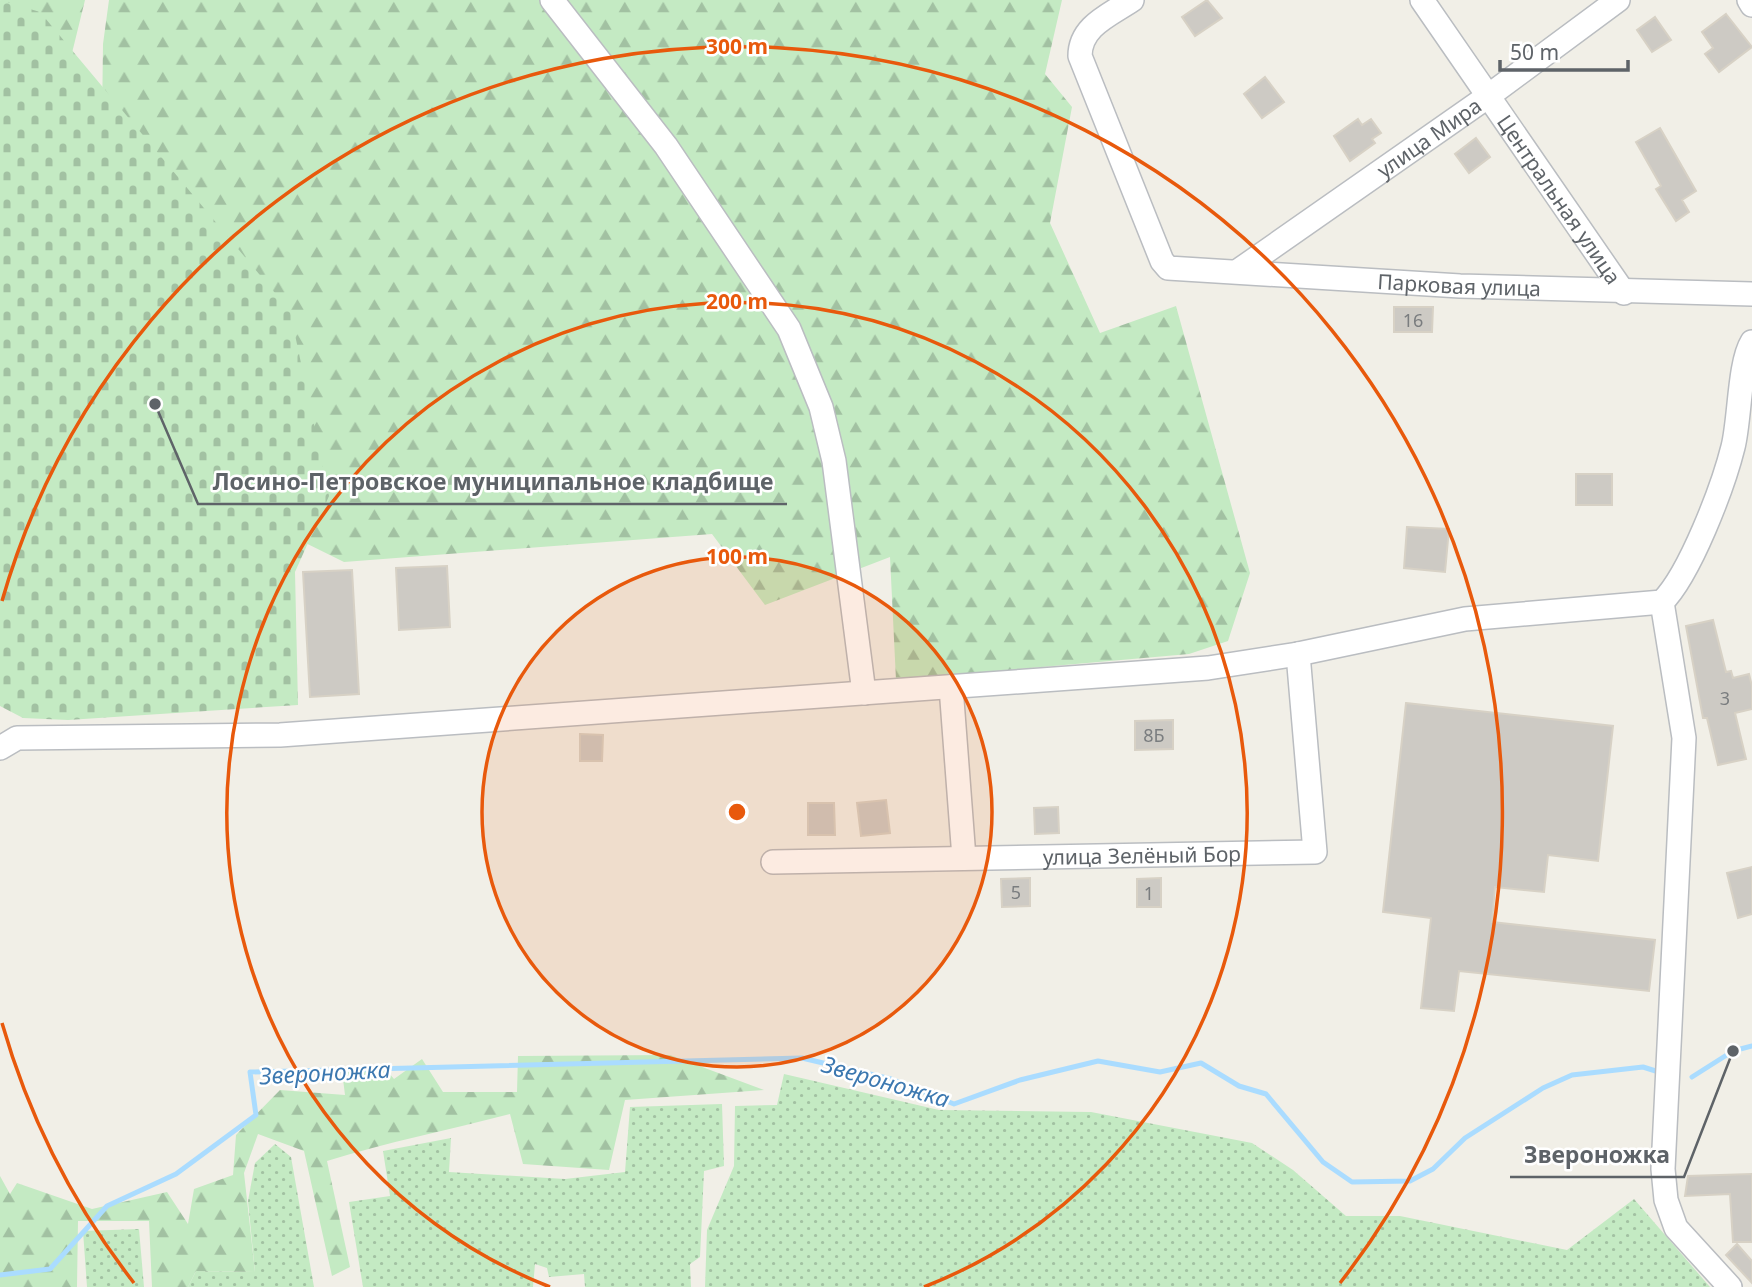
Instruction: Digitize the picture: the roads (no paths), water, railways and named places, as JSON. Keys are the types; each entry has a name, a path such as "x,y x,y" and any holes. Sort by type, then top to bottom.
{"street":[{"path":"552,0 666,146 789,329 821,407 834,461 864,693"},
{"name":"Парковая улица","path":"1132,0 1092,27 1080,43 1085,68 1162,261 1168,268 1624,293 1752,294"},
{"name":"Центральная улица","path":"1422,0 1624,293"},
{"name":"улица Мира","path":"1238,271 1487,97 1618,0"},
{"path":"1749,0 1752,5"},
{"path":"0,748 17,738 280,735 1208,668 1298,654 1465,619 1662,602 1674,591 1702,532 1733,448 1752,342"},
{"path":"1662,602 1684,738 1663,1169 1666,1200 1676,1228 1730,1287"},
{"name":"улица Зелёный Бор","path":"773,862 1315,852 1298,654"},
{"path":"951,687 964,858"}],"waterway":[{"name":"Звероножка","path":"1692,1077 1733,1051 1752,1046"},
{"name":"Звероножка","path":"0,1275 50,1269 107,1206 176,1174 256,1115 250,1072 802,1058 891,1079 954,1104 1020,1080 1098,1061 1160,1072 1201,1063 1239,1086 1266,1094 1323,1162 1352,1182 1410,1181 1433,1169 1465,1138 1543,1088 1572,1075 1643,1067 1662,1073"}],"place":[{"name":"Лосино-Петровское муниципальное кладбище","path":"155,404"},
{"name":"Звероножка","path":"1733,1051"}]}
